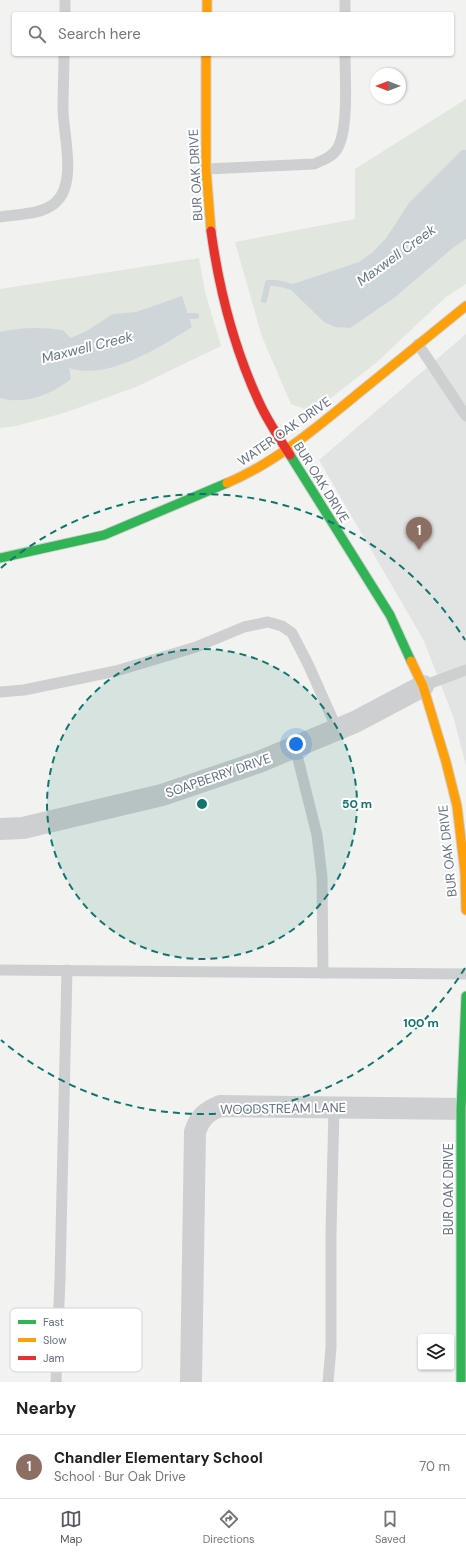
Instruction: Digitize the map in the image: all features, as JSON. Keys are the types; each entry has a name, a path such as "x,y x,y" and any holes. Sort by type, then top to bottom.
{"street":[{"path":"207,0 207,12"},
{"name":"BUR OAK DRIVE","path":"206,56 206,169 211,226 216,266 240,354 259,402 286,449 390,615 423,686 446,762 457,806 465,873 466,910"},
{"name":"WATER OAK DRIVE","path":"0,558 104,535 242,477 286,449 322,423 466,306"},
{"name":"SOAPBERRY DRIVE","path":"0,829 24,828 162,795 259,762 337,730 423,686"},
{"name":"BUR OAK DRIVE","path":"461,1382 463,1109 466,996"},
{"name":"WOODSTREAM LANE","path":"191,1382 195,1132 198,1122 208,1112 220,1106 463,1109"}],"lane":[{"path":"65,12 66,0"},
{"path":"345,0 345,12"},
{"path":"0,217 44,210 56,202 65,188 68,165 63,110 64,56"},
{"path":"206,169 314,164 330,157 338,149 342,138 344,124 345,56"},
{"path":"418,344 466,416"},
{"path":"0,692 24,690 116,671 196,647 244,627 268,622 282,626 292,633 308,664 337,730"},
{"path":"423,686 466,670"},
{"path":"295,747 317,835 322,877 323,973"},
{"path":"0,970 466,974"},
{"path":"59,1308 67,970"},
{"path":"328,1382 331,1348 331,1233 334,1107"},
{"path":"56,1372 56,1382"}],"shaded area":[{"path":"466,99 466,284 446,297 376,363 313,412 291,404 262,337 235,242 355,219 355,169"},
{"path":"199,258 205,292 221,346 136,387 64,413 16,426 0,428 0,289"},
{"path":"466,334 466,766 454,719 424,641 319,460"}],"water":[{"path":"462,150 466,150 466,239 455,246 394,298 350,328 335,327 324,322 287,286 359,262 373,252 387,237 409,203"},
{"path":"182,296 192,327 165,344 133,360 117,366 100,370 84,371 69,368 71,379 55,390 38,397 20,400 0,398 0,332 23,328 48,328 63,330 70,338 85,332 113,314 136,312"}],"waterway":[{"name":"Maxwell Creek","path":"264,300 268,283 294,287"},
{"name":"Maxwell Creek","path":"181,319 189,316 196,316"}],"traffic: fast":[{"path":"290,455 390,615 411,661"},
{"path":"0,558 104,535 227,483"},
{"path":"461,1382 461,1109 466,996"}],"traffic: slow":[{"path":"207,0 207,12"},
{"path":"206,56 206,169 211,231"},
{"path":"227,483 261,466 294,444 466,306"},
{"path":"411,661 423,686 446,762 457,806 465,873 466,910"}],"traffic: jam":[{"path":"211,231 223,296 242,361 262,409 290,455"}],"place":[{"name":"Chandler Elementary School","path":"419,550"}]}
